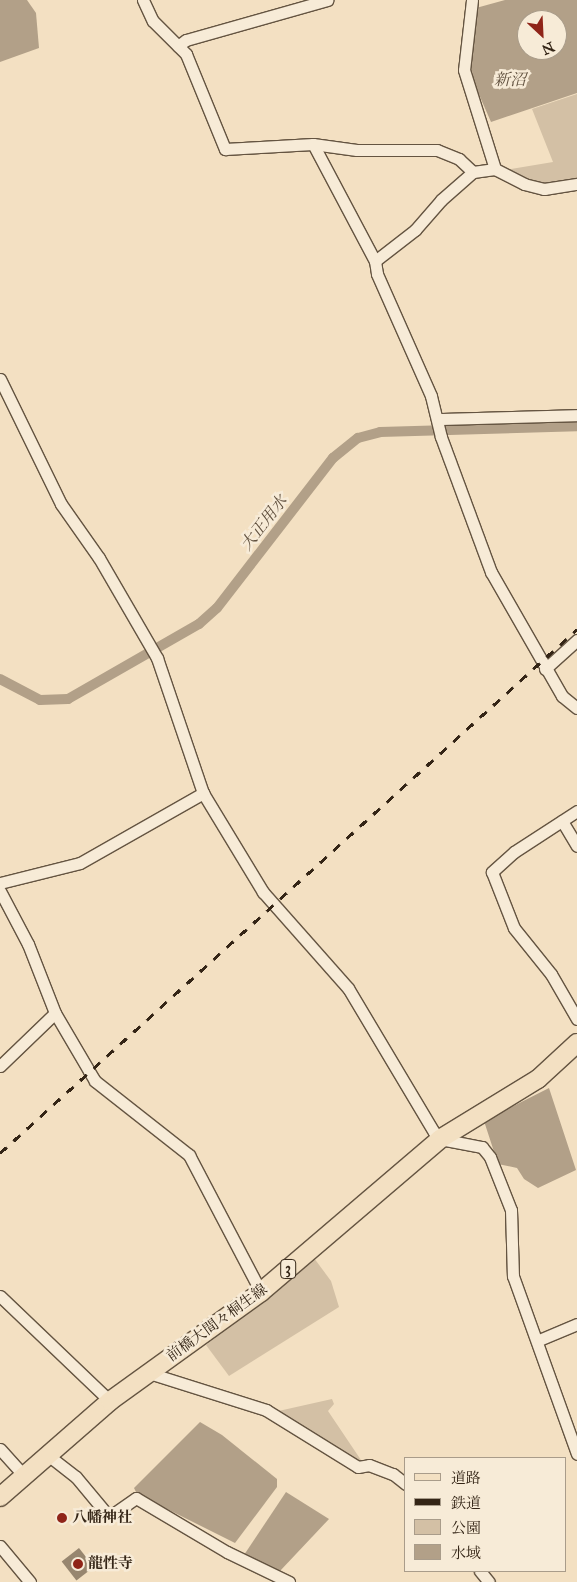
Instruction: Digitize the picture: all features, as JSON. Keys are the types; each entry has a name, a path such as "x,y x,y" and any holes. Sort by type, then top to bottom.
{"main road":[{"name":"前橋大間々桐生線","path":"0,1497 110,1401 262,1292 440,1138 538,1079 577,1042"}],"street":[{"path":"143,0 153,21 186,54 225,149 313,144 357,150 437,150 459,159 474,172"},
{"path":"178,46 186,40 326,0"},
{"path":"472,0 464,70 495,169"},
{"path":"313,144 375,261 438,421 441,437 491,572 545,669 566,702 577,708"},
{"path":"375,261 415,230 474,172 495,169 524,184 544,189 577,184"},
{"path":"0,379 61,504 100,558 157,658 203,793 263,892 348,988 440,1138 482,1148 490,1157 511,1210 514,1276 539,1340 577,1454"},
{"path":"438,421 577,415"},
{"path":"545,669 577,640"},
{"path":"0,883 80,863 203,793"},
{"path":"577,811 514,852 492,872 514,928 551,974 577,1019"},
{"path":"562,821 577,846"},
{"path":"0,892 28,944 55,1013 95,1081 189,1156 262,1292"},
{"path":"0,1066 55,1013"},
{"path":"0,1296 110,1401"},
{"path":"539,1340 577,1324"},
{"path":"149,1373 266,1410 358,1467 370,1465 393,1474 404,1482"},
{"path":"0,1449 25,1477"},
{"path":"49,1456 76,1477 106,1513 113,1514 136,1498 228,1552 289,1582"},
{"path":"0,1546 30,1582"},
{"path":"481,1572 489,1582"}],"green space":[{"path":"577,94 577,180 543,186 505,170 553,162 532,109"},
{"path":"314,1258 331,1281 339,1307 229,1376 206,1345"},
{"path":"332,1399 334,1404 328,1411 363,1463 356,1463 274,1412"}],"water":[{"path":"0,0 27,0 36,13 39,48 0,62"},
{"name":"新沼","path":"505,0 577,0 577,93 491,122 474,83 470,59 476,8"},
{"path":"549,1088 576,1170 538,1188 524,1179 517,1168 498,1164 484,1121"},
{"path":"200,1422 222,1435 277,1479 277,1487 235,1543 137,1494 134,1488"},
{"path":"286,1492 329,1519 280,1571 244,1555"}],"building":[{"name":"龍性寺","path":"79,1548 94,1567 76,1580 62,1562"}],"waterway":[{"name":"大正用水","path":"0,679 40,700 68,699 199,624 217,608 333,458 358,438 380,432 577,426"}],"railway":[{"path":"0,1153 577,629"}],"place":[{"name":"八幡神社","path":"62,1518"},
{"name":"龍性寺","path":"78,1564"}]}
